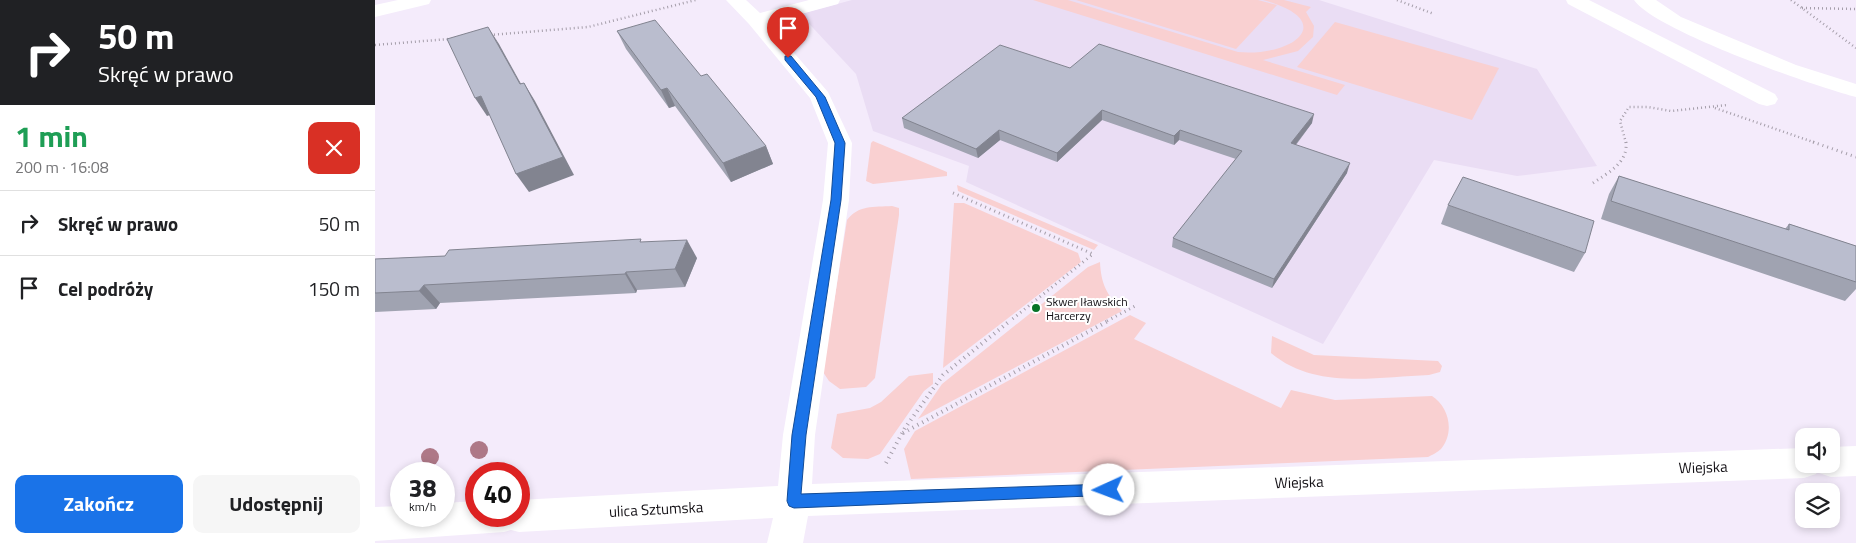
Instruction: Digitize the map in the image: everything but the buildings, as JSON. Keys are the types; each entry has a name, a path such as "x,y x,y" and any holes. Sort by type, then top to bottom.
{"street":[{"path":"375,11 421,0"},
{"path":"735,0 756,20 820,97 840,143 836,200 799,435 794,501 785,543"},
{"path":"756,20 831,0"},
{"path":"1575,0 1767,99"},
{"path":"1643,0 1674,21 1789,69 1856,91"},
{"path":"1840,462 1856,461"},
{"name":"Wiejska","path":"794,501 1795,463"},
{"name":"ulica Sztumska","path":"530,515 794,501"},
{"path":"375,524 465,518"}],"path":[{"path":"484,36 589,27 696,0"},
{"path":"1397,0 1435,14"},
{"path":"1791,0 1856,48"},
{"path":"1802,8 1823,6 1856,9"},
{"path":"375,45 455,38"},
{"path":"1593,183 1621,162 1628,152 1628,142 1620,121 1629,108 1648,107 1671,111 1767,99"},
{"path":"1713,107 1856,158"},
{"path":"886,463 901,434 943,375 1093,254 953,193"},
{"path":"901,434 1137,305"}],"shaded area":[{"path":"852,0 1319,0 1537,69 1597,166 1517,176 1434,160 1323,344 966,182 969,166 873,131 856,74 800,14"},
{"path":"1033,0 1068,0 1238,52 1258,52 1276,49 1300,36 1303,27 1299,18 1286,8 1263,0 1284,0 1311,7 1306,12 1314,26 1313,37 1298,51 1263,60 1345,85 1337,95"},
{"path":"1076,0 1258,0 1277,5 1236,49"},
{"path":"1335,22 1499,68 1472,120 1297,67"},
{"path":"873,141 947,172 947,176 873,184 866,181 871,143"},
{"path":"957,185 1098,245 1094,250 958,191"},
{"path":"954,203 964,203 1078,253 1081,262 943,368"},
{"path":"892,206 899,208 899,215 875,378 866,387 840,389 829,381 823,372 847,220 861,209"},
{"path":"1100,262 1106,289 1112,300 1122,311 918,419 942,384 1088,267"},
{"path":"1130,315 1146,323 1134,339 1281,408 1291,390 1335,400 1432,396 1446,413 1449,428 1448,435 1440,450 1428,457 911,479 904,449 915,431"},
{"path":"1272,336 1314,355 1438,361 1442,366 1440,372 1429,375 1367,379 1326,377 1288,365 1271,353"},
{"path":"933,373 933,384 924,391 880,454 868,459 843,458 831,448 837,414 870,408 881,402 909,376"}],"place":[{"name":"Skwer Iławskich Harcerzy","path":"1036,308"}],"route":[{"path":"788,58 820,97 840,143 836,200 799,435 794,501 898,499 1109,490"}]}
